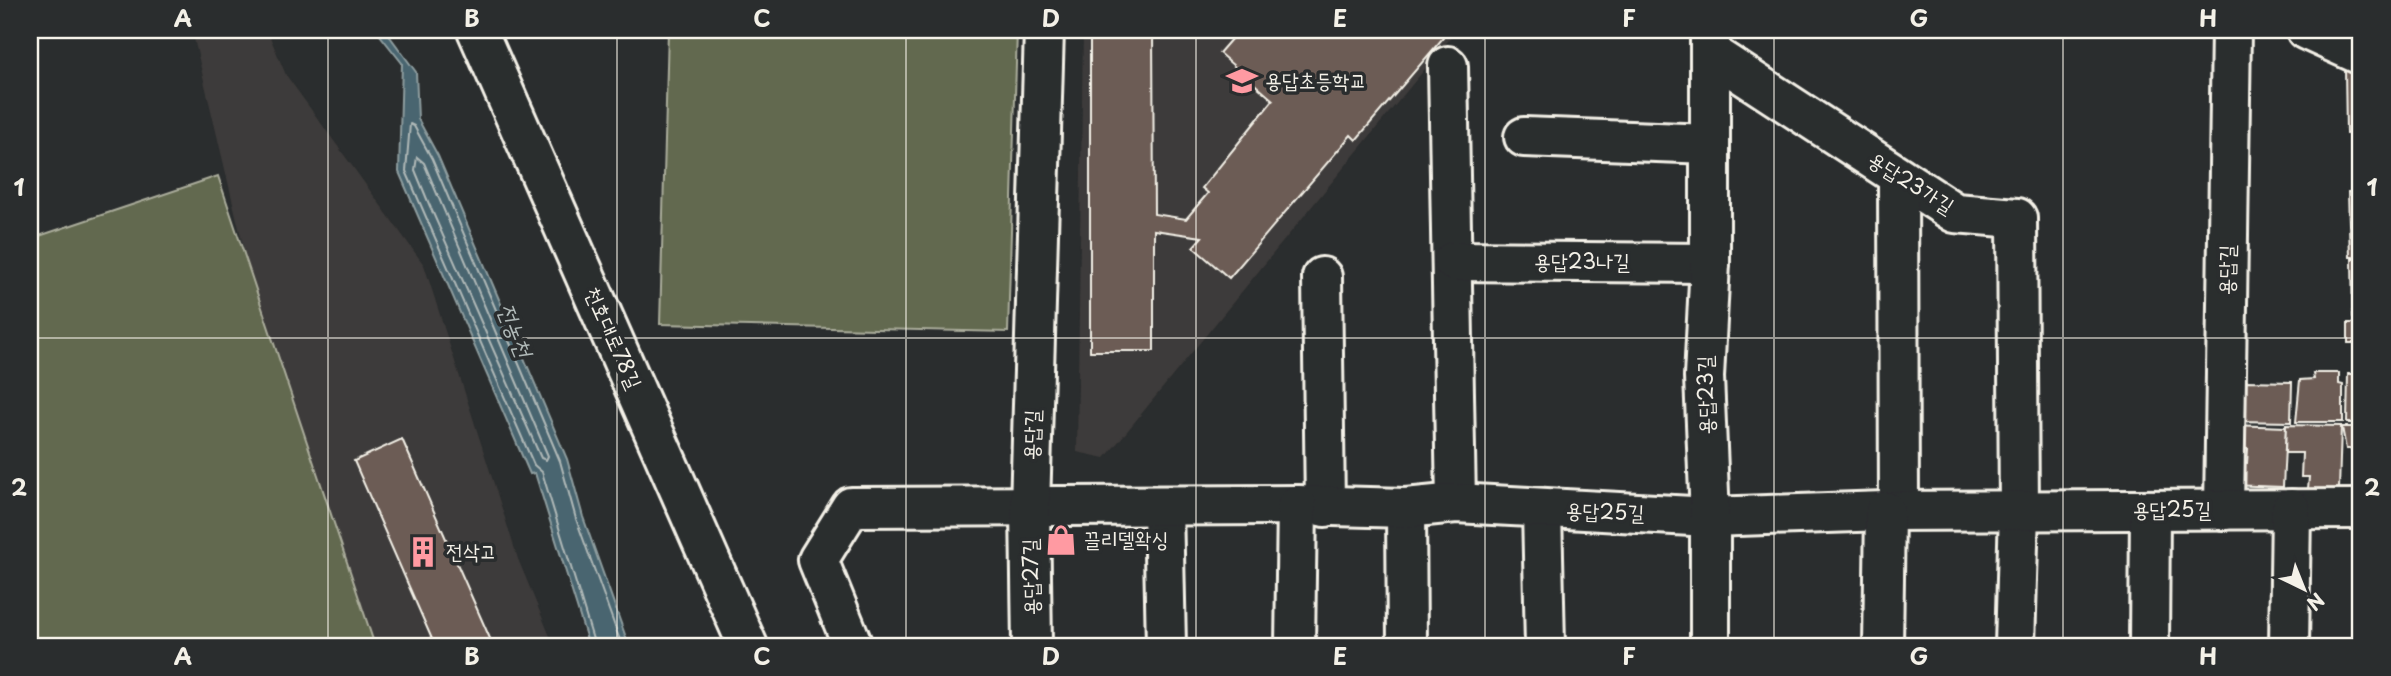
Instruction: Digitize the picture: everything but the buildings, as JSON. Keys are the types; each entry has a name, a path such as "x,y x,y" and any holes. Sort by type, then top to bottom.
{"street":[{"name":"천호대로78길","path":"477,30 748,646"},
{"name":"용답길","path":"1030,507 1044,30"},
{"name":"용답길","path":"2224,510 2231,30"},
{"path":"2306,30 2361,55"},
{"name":"용답23길","path":"1710,41 1710,263 1704,377 1710,517 1710,646"},
{"name":"용답23가길","path":"1710,41 1898,176 1955,213 2017,218 2019,510"},
{"path":"1448,66 1456,503"},
{"path":"1524,137 1710,144"},
{"path":"1883,646 1892,511 1898,176"},
{"name":"용답23나길","path":"1453,261 1710,263"},
{"path":"1295,646 1311,506 1322,276"},
{"name":"용답25길","path":"1030,507 1406,508 1456,503 1542,510 1710,517 1892,511 2361,509"},
{"path":"1163,506 1166,646"},
{"path":"853,646 818,560 851,508 1030,507"},
{"name":"용답27길","path":"1030,507 1032,646"},
{"path":"1406,508 1407,646"},
{"path":"2289,646 2291,509"},
{"path":"1542,510 1545,646"},
{"path":"2015,646 2019,510"},
{"path":"2148,646 2150,510"}],"shaded area":[{"path":"192,30 267,30 286,75 424,265 518,559 554,646 338,646"},
{"path":"1083,30 1457,30 1105,458 1077,452"}],"green space":[{"path":"668,30 1017,30 1008,332 660,324"},
{"path":"218,176 375,646 30,646 30,239"}],"water":[{"path":"376,30 385,30 416,72 418,119 438,156 567,459 583,517 629,646 589,646 535,473 530,474 399,172 402,63"}],"place":[{"name":"용답초등학교","path":"1242,81"},
{"name":"끌리델왁싱","path":"1061,540"},
{"name":"전삭고","path":"423,552"}],"water label":[{"name":"전농천","path":"515,330"}]}
